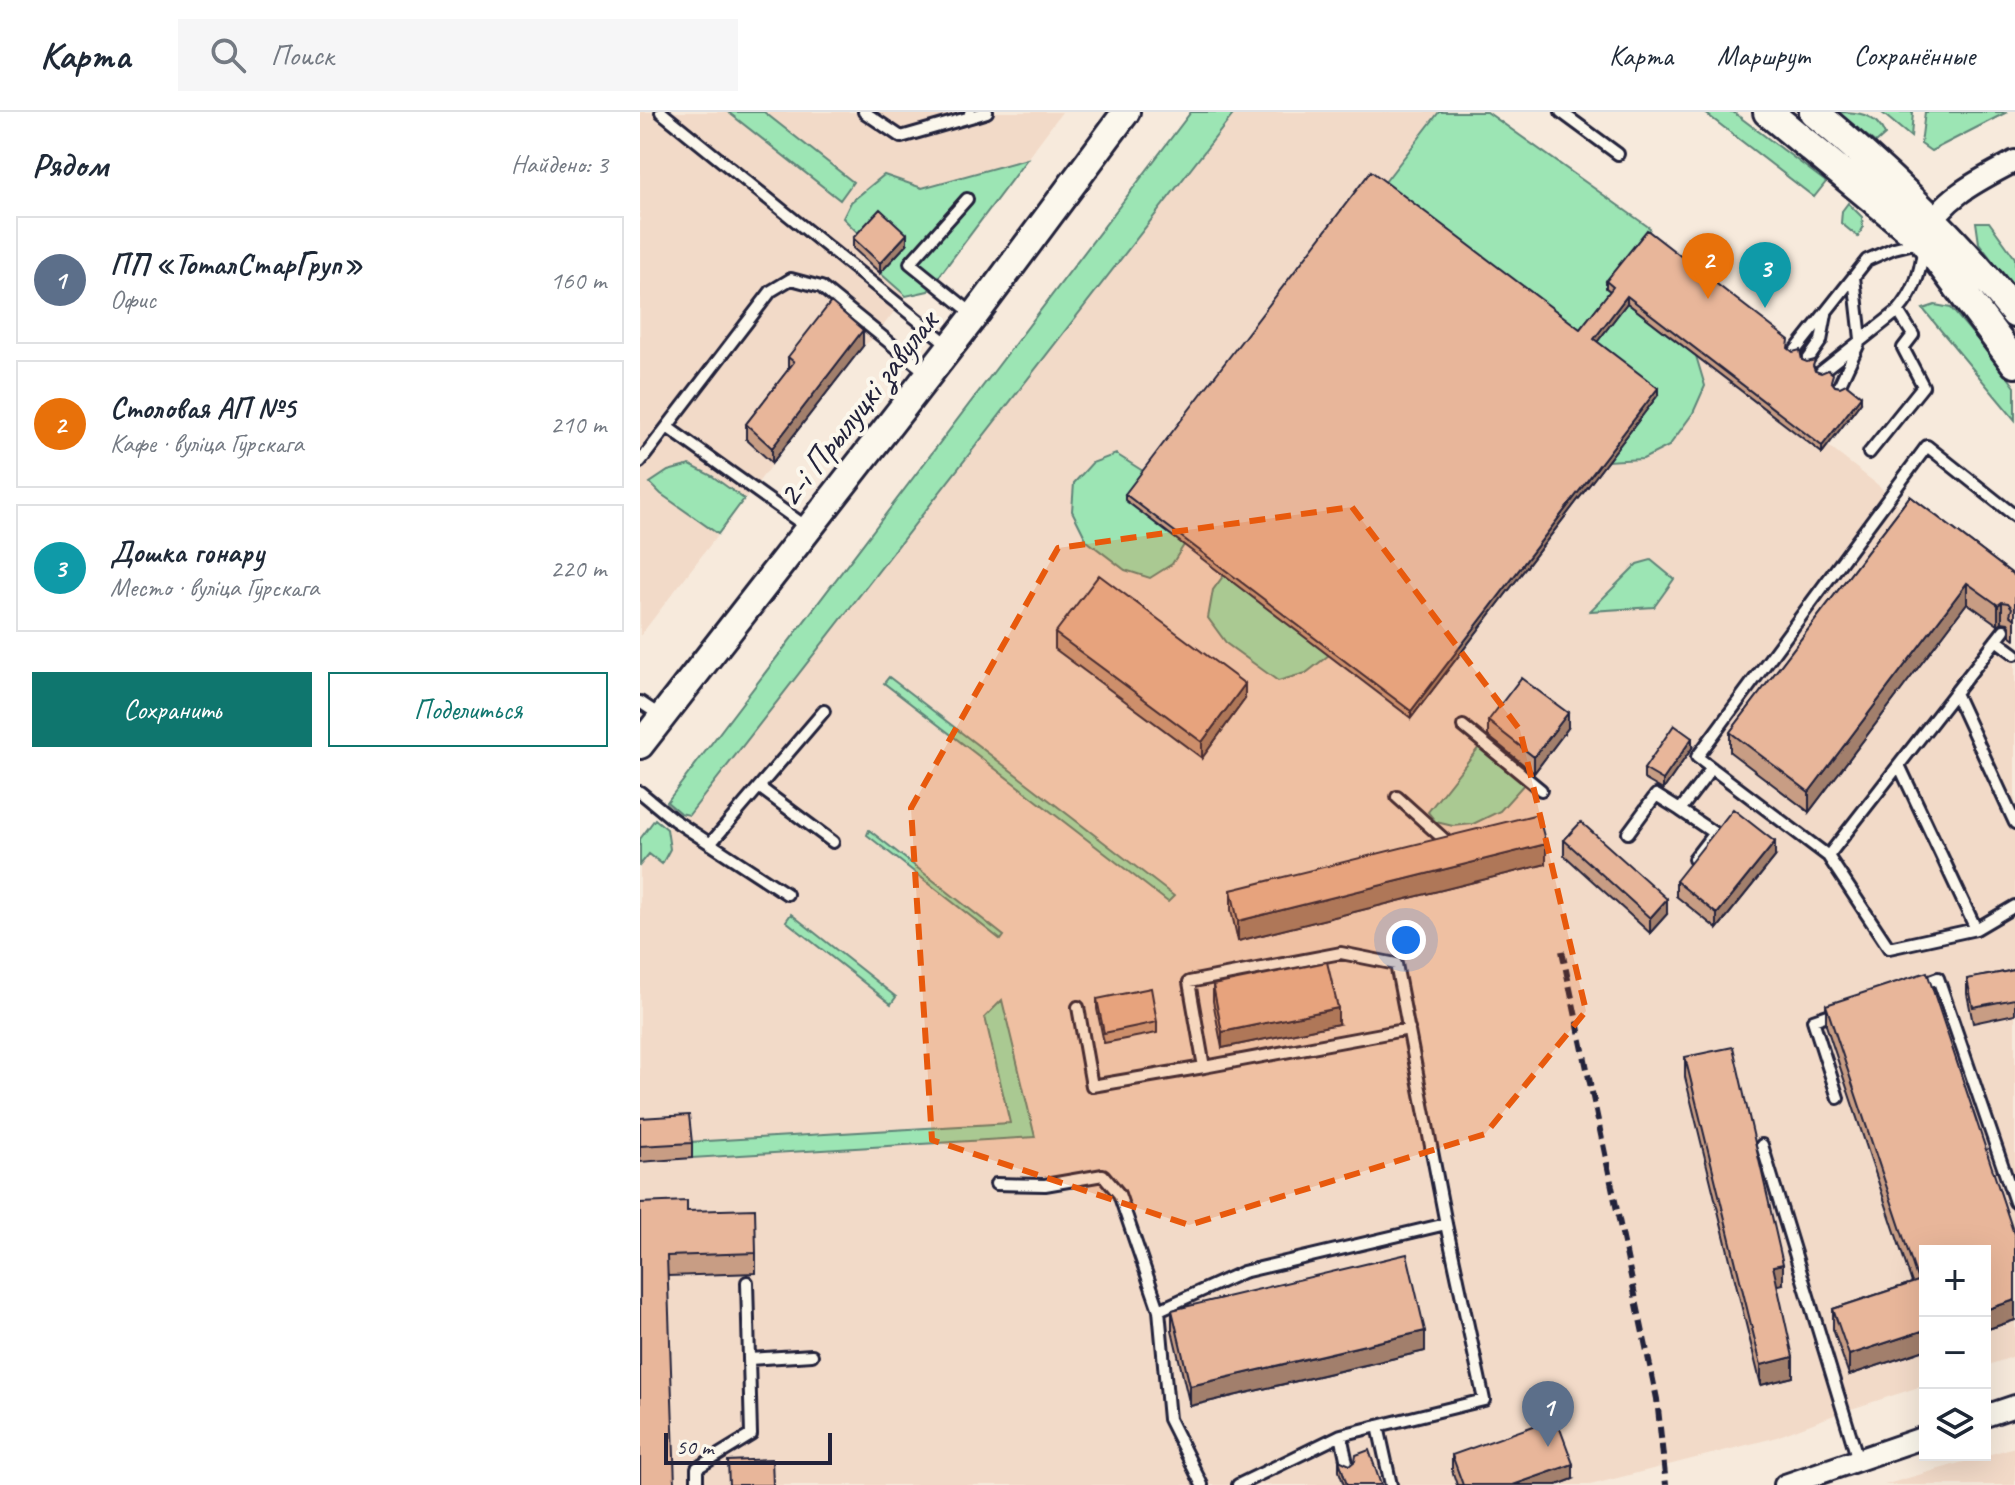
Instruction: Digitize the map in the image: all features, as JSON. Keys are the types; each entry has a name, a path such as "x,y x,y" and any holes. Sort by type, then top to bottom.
{"main road":[{"path":"1768,112 1981,270 2015,313"},
{"path":"1814,112 1929,230 2015,363"}],"street":[{"name":"2-і Прылуцкі завулак","path":"640,745 975,315 1126,112"},
{"path":"1929,230 1965,189 2015,161"},
{"path":"1991,1414 2015,1406"},
{"path":"1785,1485 1919,1439"}],"lane":[{"path":"661,112 950,346"},
{"path":"864,112 901,137 987,112"},
{"path":"1561,112 1618,154"},
{"path":"967,199 910,263 975,315"},
{"path":"1795,351 1867,260 1929,230"},
{"path":"1821,372 1898,311 1908,299 1920,272 1929,230"},
{"path":"1839,386 1861,339 1854,277"},
{"path":"640,462 771,291 791,279 821,287 926,375"},
{"path":"1869,453 1923,386 1903,348 1913,335 1898,311"},
{"path":"1807,361 1821,341 1826,312"},
{"path":"667,427 809,529"},
{"path":"2015,516 1927,446 1697,757 1828,856 1889,948 1976,929 2015,906"},
{"path":"1828,856 2004,630"},
{"path":"1996,640 2015,654"},
{"path":"1955,693 2015,823"},
{"path":"640,702 662,717"},
{"path":"710,844 824,711"},
{"path":"1463,726 1541,790"},
{"path":"1899,765 1976,929"},
{"path":"1680,810 1712,768"},
{"path":"759,787 833,842"},
{"path":"640,792 674,820 787,894"},
{"path":"1628,833 1656,795 1714,833 1688,867"},
{"path":"1397,797 1447,842"},
{"path":"1204,1067 1189,982 1341,953 1396,964 1446,1224 1484,1400 1341,1435 1238,1485"},
{"path":"1910,987 1938,978 2015,1202"},
{"path":"1838,1098 1813,1020 1855,1006"},
{"path":"1078,1007 1092,1086 1409,1029"},
{"path":"1762,1145 1858,1460"},
{"path":"996,1184 1045,1185 1103,1175 1119,1194 1159,1310 1169,1419 1202,1485"},
{"path":"1159,1310 1243,1272 1446,1224"},
{"path":"697,1485 697,1468 751,1435 747,1282"},
{"path":"749,1359 812,1355"},
{"path":"1378,1426 1391,1485"},
{"path":"1341,1435 1348,1468"}],"highlighted area":[{"path":"1352,507 1520,730 1586,1011 1485,1134 1189,1225 932,1140 911,808 1058,548"}],"shaded area":[{"path":"640,112 1062,112 928,291 906,296 873,339 863,346 640,636"},
{"path":"1216,112 1487,112 1650,228 1647,237 1861,403 1828,446 1878,485 1910,516 2015,596 2015,1356 1991,1364 1991,1245 1919,1245 1919,1387 1774,1438 1590,1485 640,1485 640,865"},
{"path":"2015,1447 2015,1485 1884,1485 1967,1461 1991,1461 1991,1454"}],"green space":[{"path":"728,112 764,112 853,182 840,200"},
{"path":"1191,112 1235,112 689,815 680,813 667,802"},
{"path":"1439,112 1487,112 1650,228 1607,289 1613,293 1580,336 1382,186"},
{"path":"1704,112 1733,112 1826,182 1814,197"},
{"path":"1837,112 1859,113 1871,118 1885,135 1876,143"},
{"path":"1881,112 1913,112 1911,137"},
{"path":"1925,112 2007,112 1931,151 1921,144"},
{"path":"1027,159 928,291 906,296 880,273 907,244 863,238 843,218 851,202 884,175 922,188"},
{"path":"1848,203 1862,217 1863,228 1858,237 1841,223 1842,211"},
{"path":"1976,222 1989,222 2015,258 2015,291 1979,243"},
{"path":"1627,303 1696,356 1705,386 1693,413 1669,446 1643,459 1607,461 1657,395 1594,346"},
{"path":"1935,305 1951,308 2015,387 2015,420 1923,309"},
{"path":"1116,454 1146,473 1126,501 1184,545 1172,564 1150,578 1125,570 1087,541 1072,511 1074,483 1092,463"},
{"path":"690,465 712,476 744,499 718,534 650,483 668,471"},
{"path":"1651,560 1674,579 1654,607 1590,611 1637,564"},
{"path":"1224,575 1329,655 1306,673 1278,681 1227,644 1208,618 1213,590"},
{"path":"889,677 1174,896 1168,902 884,683"},
{"path":"1487,737 1534,773 1500,811 1473,824 1453,826 1436,822 1428,812"},
{"path":"655,819 667,829 670,849 662,864 649,854 640,865 640,839"},
{"path":"869,830 1004,936 1001,940 867,835"},
{"path":"791,914 896,997 891,1004 786,921"},
{"path":"1002,1000 1035,1137 692,1158 690,1142 1010,1123 985,1017"}],"building":[{"path":"1371,171 1580,329 1613,287 1606,281 1647,230 1789,340 1788,348 1793,352 1800,350 1802,360 1815,360 1815,371 1821,373 1828,370 1833,374 1831,381 1835,386 1846,384 1861,396 1822,446 1627,296 1594,339 1658,388 1411,711 1125,494"},
{"path":"880,209 907,234 880,263 853,238"},
{"path":"831,302 863,330 772,448 746,424 794,362 788,357"},
{"path":"1910,496 2015,576 2015,619 2010,615 2012,608 2008,603 1998,605 1967,583 1809,792 1730,732"},
{"path":"1099,575 1245,684 1202,742 1055,633"},
{"path":"1521,678 1568,713 1534,757 1488,721"},
{"path":"1674,725 1692,738 1663,780 1644,769"},
{"path":"1733,809 1775,842 1717,914 1676,881"},
{"path":"1538,814 1546,844 1238,921 1231,890"},
{"path":"1581,822 1667,899 1650,918 1564,840"},
{"path":"1327,962 1338,1008 1222,1032 1213,985"},
{"path":"2015,970 2015,999 1973,1007 1967,979"},
{"path":"1927,972 2015,1237 2015,1300 1991,1308 1991,1245 1919,1245 1919,1332 1849,1355 1833,1309 1918,1281 1826,1005"},
{"path":"1151,988 1157,1022 1104,1033 1097,999"},
{"path":"1733,1047 1783,1264 1773,1266 1793,1357 1761,1365 1685,1057"},
{"path":"689,1115 692,1143 640,1146 640,1118"},
{"path":"687,1201 687,1211 755,1209 756,1253 667,1256 675,1485 640,1485 640,1203"},
{"path":"1407,1254 1425,1331 1190,1386 1172,1310"},
{"path":"1556,1418 1573,1464 1513,1485 1463,1485 1452,1455"},
{"path":"1369,1450 1381,1485 1347,1485 1339,1460 1350,1465 1356,1455"},
{"path":"772,1459 773,1485 729,1485 728,1461"}],"railway":[{"path":"1562,951 1657,1399 1666,1485"}],"place":[{"name":"Столовая АП №5","path":"1708,299"},
{"name":"Дошка гонару","path":"1765,308"},
{"name":"ПП «ТоталСтарГруп»","path":"1548,1447"}]}
